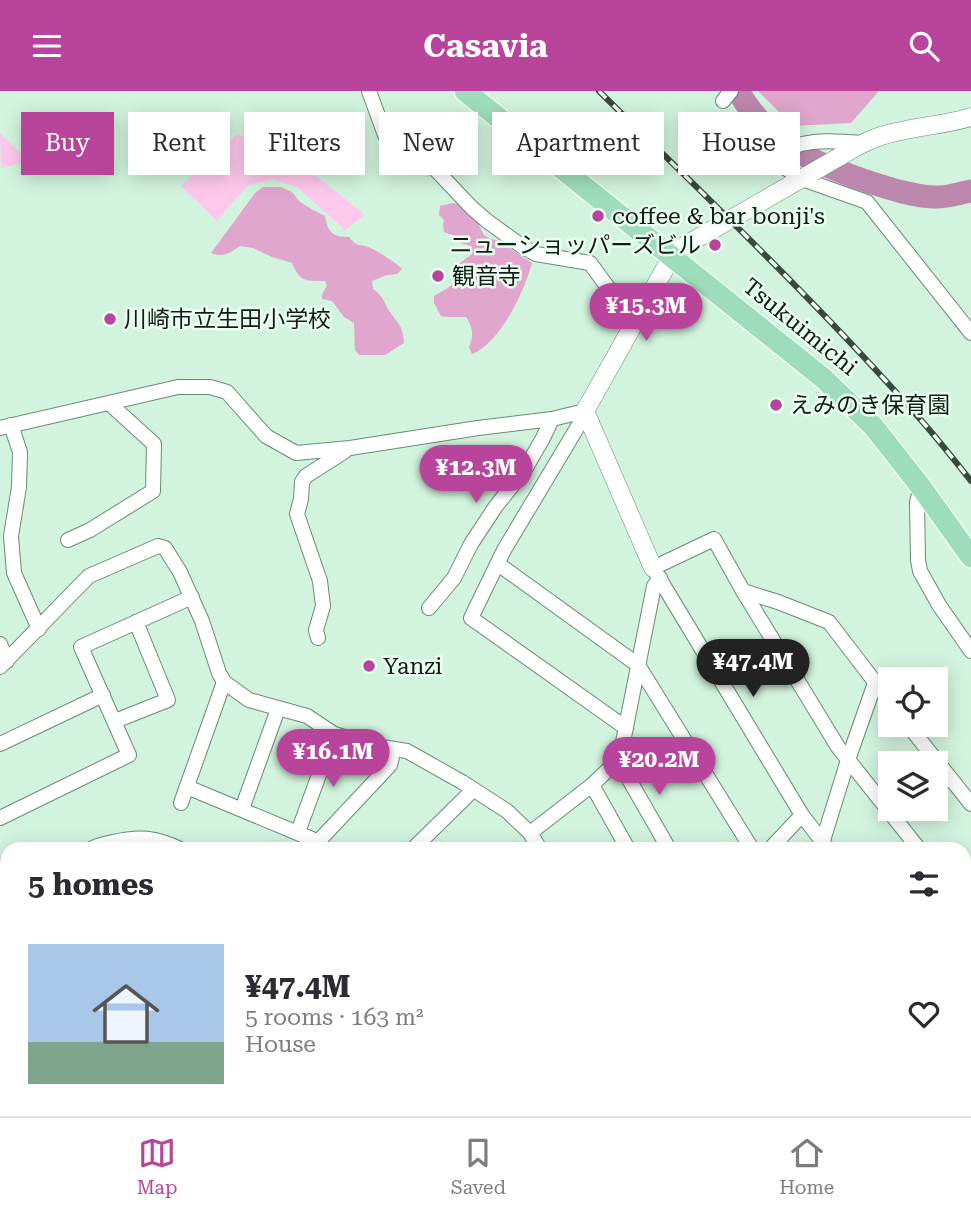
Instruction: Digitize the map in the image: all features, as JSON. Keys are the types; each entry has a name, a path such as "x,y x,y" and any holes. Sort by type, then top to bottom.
{"main road":[{"name":"Tsukuimichi","path":"465,91 851,403 873,426 921,487 971,557"}],"street":[{"path":"369,91 385,135 438,171 487,221 536,254 590,263 609,289 644,306"},
{"path":"626,728 471,618 504,550 580,423 672,257 683,245 862,143 893,133 971,117"},
{"path":"862,143 807,142 774,154 808,175 867,202 971,333"},
{"path":"39,629 14,573 11,536 19,487 20,452 6,426 178,387 210,387 227,392 266,436 296,453 350,448 552,419 585,411"},
{"path":"68,540 90,530 153,491 154,444 110,404"},
{"path":"585,411 657,573 821,842"},
{"path":"429,608 454,578 471,544 524,471 552,419"},
{"path":"318,638 316,630 323,606 320,581 297,514 302,482 306,475 350,448"},
{"path":"921,487 917,502 919,571 971,651"},
{"path":"665,842 619,762 657,573 714,539 838,747 913,842"},
{"path":"3,664 89,576 158,546 165,548 192,597 224,682 249,700 307,716 334,734 375,747 407,751 507,811 536,842"},
{"path":"498,564 638,665 747,842"},
{"path":"743,591 829,622 878,687"},
{"path":"0,818 129,755 81,647 192,597"},
{"path":"115,721 168,700 136,622"},
{"path":"0,644 3,664"},
{"path":"181,803 224,682"},
{"path":"825,842 848,759 875,683"},
{"path":"0,744 103,695"},
{"path":"242,809 278,709"},
{"path":"298,832 334,734"},
{"path":"918,737 971,804"},
{"path":"318,842 390,765 394,748"},
{"path":"530,833 619,762"},
{"path":"592,785 624,842"},
{"path":"187,786 298,832 311,842"},
{"path":"420,842 473,790"},
{"path":"777,842 802,815"}],"shaded area":[{"path":"758,91 879,91 851,123 800,126 800,112 779,112"},
{"path":"0,133 21,154 21,163 1,168"},
{"path":"237,134 244,137 244,175 315,175 365,215 345,230 297,187 274,180 248,185 217,221 181,186 193,175 230,175 230,140"},
{"path":"263,187 281,187 292,192 300,202 325,216 332,233 349,237 402,269 397,274 372,281 373,289 400,326 404,343 385,355 359,355 355,350 354,323 344,317 332,301 322,299 327,285 325,281 304,279 292,263 253,248 240,246 226,254 211,253 255,193"},
{"path":"458,204 478,223 484,235 497,240 532,263 517,301 502,328 483,348 472,354 469,347 472,332 466,317 441,316 434,303 434,296 458,279 456,266 472,254 471,246 460,243 458,237 444,232 444,220 439,215 440,206"}],"waterway":[{"path":"738,91 750,109 777,137 809,158 827,166 866,181 917,195 939,197 971,191"}],"railway":[{"path":"599,91 842,334 927,427 971,481"}],"place":[{"name":"coffee & bar bonji's","path":"598,216"},
{"name":"ニューショッパーズビル","path":"715,245"},
{"name":"観音寺","path":"438,276"},
{"name":"川崎市立生田小学校","path":"110,319"},
{"name":"えみのき保育園","path":"776,405"},
{"name":"Yanzi","path":"369,666"}]}
